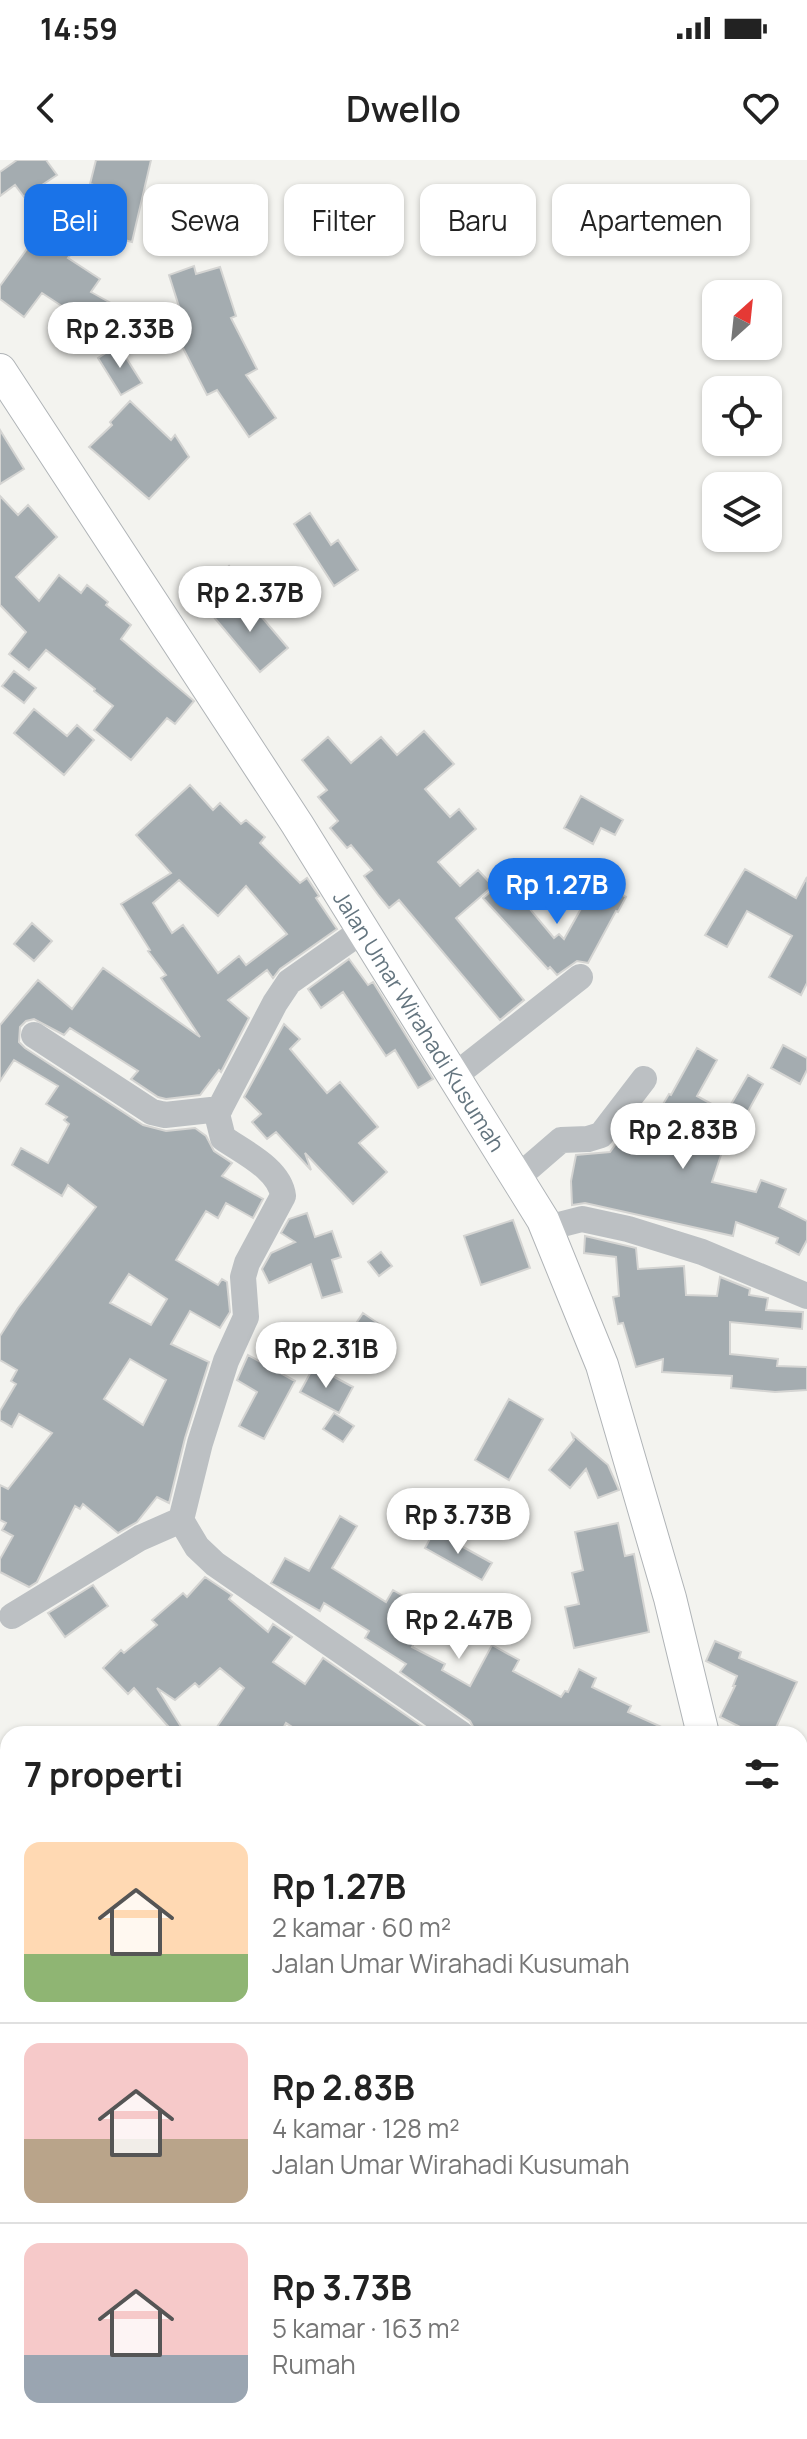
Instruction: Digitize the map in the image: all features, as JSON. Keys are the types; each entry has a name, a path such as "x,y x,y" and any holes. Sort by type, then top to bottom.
{"main road":[{"name":"Jalan Umar Wirahadi Kusumah","path":"0,370 297,824 547,1228 602,1365 670,1598 701,1726"}],"street":[{"path":"363,930 289,982 263,1022 217,1114 223,1138 276,1177 283,1196 247,1263 243,1277 248,1308 246,1317 226,1361 200,1443 181,1520 197,1547 215,1564 449,1726"},
{"path":"453,1077 580,977"},
{"path":"34,1035 152,1112 165,1115 220,1109"},
{"path":"517,1178 561,1140 601,1135 644,1079"},
{"path":"547,1228 582,1219 628,1229 702,1252 807,1296"},
{"path":"12,1616 140,1538 181,1520"}],"building":[{"path":"17,160 46,160 57,175 44,184 24,184 24,197 15,185 0,196 0,172"},
{"path":"96,160 151,160 132,242 127,241 127,184 90,184"},
{"path":"24,253 24,256 70,256 68,258 100,279 91,292 125,311 109,340 84,326 86,322 42,293 24,317 0,299 0,286"},
{"path":"194,266 196,274 220,267 236,316 231,318 257,369 246,375 276,418 249,437 217,390 207,395 182,346 163,352 152,320 180,310 169,275"},
{"path":"118,345 142,383 121,395 98,358"},
{"path":"130,401 171,440 175,435 189,457 149,499 89,447 112,425 110,422"},
{"path":"0,430 24,469 0,484"},
{"path":"0,496 18,515 28,505 57,537 16,577 39,601 59,575 81,593 87,585 131,625 121,639 194,701 175,724 167,718 131,760 94,730 113,706 95,689 46,650 29,670 9,654 26,632 0,605"},
{"path":"310,513 331,545 338,540 358,570 334,586 294,524"},
{"path":"229,566 244,583 230,597 215,579"},
{"path":"236,595 256,618 260,615 288,648 260,672 213,616"},
{"path":"14,671 36,688 24,703 2,686"},
{"path":"34,709 67,736 77,725 94,740 64,775 14,733"},
{"path":"424,731 454,764 425,789 450,817 459,809 476,829 438,862 460,886 478,870 493,886 456,918 524,1000 500,1020 399,900 389,908 379,896 364,876 372,870 351,845 347,848 330,828 338,821 318,797 327,790 302,760 328,737 351,763 381,737 397,755"},
{"path":"190,785 213,810 220,803 241,824 246,820 265,837 260,843 300,883 307,878 337,929 280,969 273,978 267,970 228,1000 249,1018 221,1072 219,1070 200,1095 158,1097 131,1079 138,1071 70,1028 64,1035 34,1019 20,1027 19,1042 25,1048 143,1125 166,1131 195,1128 206,1136 214,1151 232,1163 222,1176 263,1199 253,1218 226,1203 218,1218 206,1211 176,1260 218,1285 222,1279 227,1282 230,1312 220,1328 190,1311 171,1344 209,1362 169,1503 157,1497 137,1522 118,1533 83,1504 80,1509 75,1506 37,1582 29,1587 0,1572 0,1559 13,1536 2,1530 6,1523 0,1520 0,1485 8,1489 52,1433 19,1414 12,1427 0,1420 0,1411 16,1384 11,1381 17,1370 0,1360 0,1336 96,1207 68,1185 62,1196 12,1165 21,1148 48,1163 69,1124 64,1120 67,1117 46,1104 58,1086 14,1060 0,1081 0,1025 38,980 72,1009 103,968 200,1037 161,978 166,975 121,904 171,873 136,835","holes":["179,880 218,916 246,886 287,934 246,965 239,956 218,973 183,925 172,933 153,903","129,1274 167,1299 151,1325 110,1303","130,1359 166,1380 143,1425 104,1399"]},
{"path":"581,796 623,820 615,835 601,828 593,844 564,828"},
{"path":"745,869 796,898 807,877 807,983 801,995 769,977 792,936 747,911 727,947 705,935"},
{"path":"510,876 520,888 516,892 554,938 559,934 564,939 588,896 596,901 605,885 626,897 588,963 577,961 557,975 483,898"},
{"path":"32,923 52,941 34,961 14,944"},
{"path":"349,959 368,985 373,982 433,1079 418,1088 395,1050 386,1056 343,992 321,1008 308,989"},
{"path":"284,1024 300,1039 290,1049 327,1093 340,1082 378,1127 359,1143 387,1172 353,1204 305,1153 311,1170 276,1132 267,1139 252,1122 261,1114 244,1097"},
{"path":"783,1045 807,1058 807,1070 800,1084 771,1068"},
{"path":"697,1048 717,1060 697,1096 737,1118 720,1148 723,1149 712,1182 756,1192 761,1180 786,1189 779,1207 807,1221 807,1240 799,1255 776,1243 778,1238 736,1222 733,1236 585,1203 572,1205 571,1181 576,1155 610,1152 630,1124 646,1133"},
{"path":"748,1075 763,1084 746,1115 730,1106"},
{"path":"307,1213 315,1237 332,1231 341,1257 332,1260 342,1292 322,1298 311,1264 269,1283 262,1269 271,1253 295,1242 281,1233 289,1219"},
{"path":"513,1220 530,1268 481,1285 464,1236"},
{"path":"585,1236 636,1248 638,1269 684,1266 686,1295 717,1296 720,1277 750,1289 749,1295 768,1298 766,1310 803,1312 802,1329 730,1322 730,1354 778,1359 777,1366 807,1367 807,1390 775,1392 731,1388 732,1376 662,1372 663,1359 636,1367 623,1323 618,1324 613,1297 619,1296 616,1257 584,1253"},
{"path":"381,1252 392,1266 379,1276 368,1262"},
{"path":"363,1313 382,1326 363,1356 343,1343"},
{"path":"248,1355 295,1381 264,1439 239,1426 257,1392 237,1380"},
{"path":"314,1366 353,1387 339,1413 300,1392"},
{"path":"509,1399 543,1419 509,1480 475,1460"},
{"path":"334,1413 354,1426 343,1442 323,1429"},
{"path":"572,1434 608,1465 619,1490 598,1498 586,1469 570,1488 549,1470 574,1440"},
{"path":"340,1516 357,1526 332,1568 386,1602 393,1590 415,1603 410,1611 427,1620 412,1647 445,1664 442,1670 470,1686 492,1645 519,1660 513,1671 561,1697 565,1691 568,1692 579,1669 596,1678 592,1687 631,1706 628,1712 659,1726 473,1726 470,1721 400,1672 406,1664 365,1638 369,1631 324,1603 320,1611 271,1583 285,1558 309,1571"},
{"path":"618,1523 625,1556 634,1554 649,1632 574,1648 565,1607 579,1604 572,1573 583,1570 575,1532"},
{"path":"434,1531 492,1563 482,1580 425,1548"},
{"path":"205,1577 232,1595 229,1599 268,1632 273,1624 292,1637 273,1662 305,1684 323,1658 421,1726 291,1726 286,1723 284,1726 218,1726 244,1688 220,1668 199,1687 195,1683 175,1700 157,1688 181,1726 168,1726 134,1688 128,1694 103,1668 121,1650 124,1653 157,1625 152,1620 183,1593 187,1597"},
{"path":"93,1585 108,1606 65,1637 48,1613"},
{"path":"715,1641 741,1652 739,1658 797,1682 777,1726 738,1726 720,1717 737,1676 706,1661"}]}
